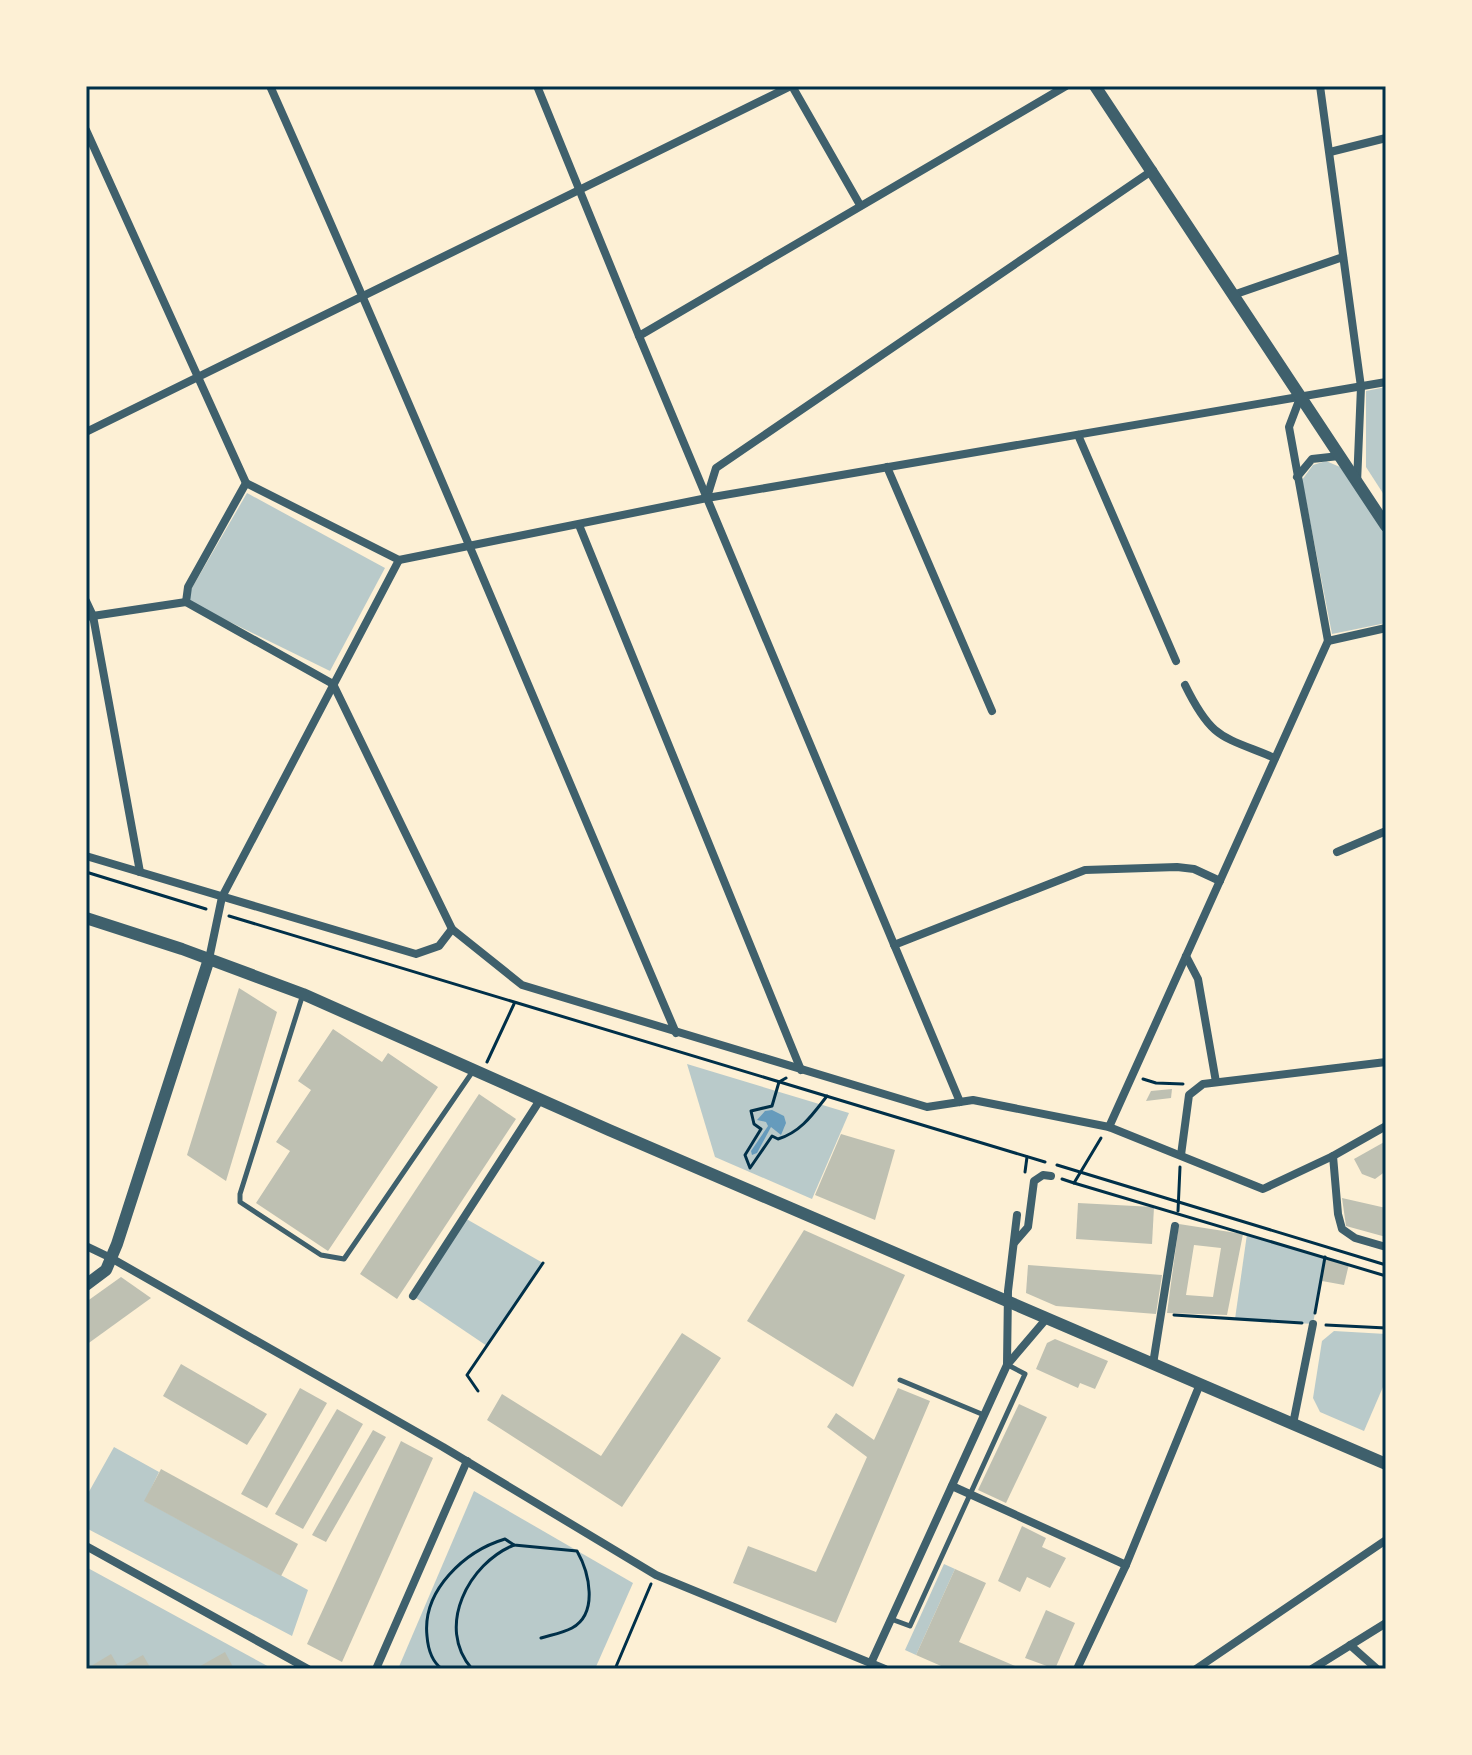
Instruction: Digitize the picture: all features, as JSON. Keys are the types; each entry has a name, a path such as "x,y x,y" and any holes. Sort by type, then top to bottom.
{"street":[{"path":"270,86 364,297 676,1033"},
{"path":"537,86 960,1102"},
{"path":"86,432 791,86 860,205"},
{"path":"639,336 1066,86"},
{"path":"1095,86 1386,526"},
{"path":"1320,86 1361,387 1357,484"},
{"path":"86,130 246,483 399,560 707,498 1386,382"},
{"path":"1330,152 1386,138"},
{"path":"707,498 716,468 1153,170"},
{"path":"1233,295 1343,257"},
{"path":"1109,1127 1328,641 1289,427 1300,398"},
{"path":"1078,435 1176,661"},
{"path":"1297,477 1312,459 1339,456"},
{"path":"887,467 992,711"},
{"path":"186,602 188,587 246,483"},
{"path":"579,525 801,1070"},
{"path":"86,1285 106,1270 111,1258 209,959 222,897 399,560"},
{"path":"86,601 140,872"},
{"path":"90,617 186,602 333,684 452,929 522,985 927,1107 973,1100 1109,1127 1263,1189 1333,1156 1386,1126"},
{"path":"1328,641 1386,628"},
{"path":"1185,685 1210,728 1219,735 1275,758"},
{"path":"1337,852 1386,831"},
{"path":"86,856 416,954 439,946 452,929"},
{"path":"894,945 1085,870 1177,867 1194,869 1220,881"},
{"path":"86,918 303,994 540,1100 1386,1464"},
{"path":"1186,956 1198,979 1216,1082"},
{"path":"1181,1155 1189,1095 1203,1084 1386,1062"},
{"path":"413,1296 540,1100"},
{"path":"1333,1156 1342,1229 1355,1238 1386,1247"},
{"path":"1014,1243 1028,1227 1034,1181 1043,1175 1051,1176"},
{"path":"1007,1365 1008,1301 1017,1215"},
{"path":"1153,1364 1175,1226"},
{"path":"86,1246 467,1461 656,1575 885,1669"},
{"path":"871,1663 1007,1365 1047,1318"},
{"path":"1293,1424 1313,1324"},
{"path":"1077,1669 1126,1565 1200,1384"},
{"path":"376,1669 467,1461"},
{"path":"952,1486 1126,1565"},
{"path":"1196,1669 1386,1540"},
{"path":"86,1546 308,1669"},
{"path":"1312,1669 1386,1623"},
{"path":"1350,1645 1377,1669"}],"lane":[{"path":"303,994 240,1202 321,1255 344,1259 477,1072"},
{"path":"891,1619 910,1626 1025,1374 1007,1365"},
{"path":"900,1380 984,1415"}],"path":[{"path":"86,872 210,910"},
{"path":"224,914 1386,1265"},
{"path":"477,1072 522,985"},
{"path":"801,1070 779,1082 772,1106 751,1111 754,1124 761,1129 745,1155 750,1168 772,1136 778,1139 791,1135 827,1096"},
{"path":"1132,1075 1156,1083 1203,1084"},
{"path":"1074,1183 1109,1127"},
{"path":"1175,1226 1180,1203 1181,1155"},
{"path":"1051,1176 1386,1276"},
{"path":"1313,1324 1325,1257"},
{"path":"478,1391 467,1375 543,1263"},
{"path":"1162,1314 1386,1328"},
{"path":"442,1669 433,1663 426,1629 428,1610 439,1590 450,1573 489,1544 505,1539 514,1545"},
{"path":"472,1669 464,1660 459,1645 457,1609 470,1581 497,1551 514,1545 577,1551 584,1565 590,1598 582,1620 574,1628 541,1638"},
{"path":"615,1669 656,1575"}],"shaded area":[{"path":"1386,387 1386,498 1366,467 1366,391"},
{"path":"1326,461 1340,467 1386,533 1386,623 1332,634 1302,480 1313,465"},
{"path":"247,493 385,568 330,671 185,600"},
{"path":"687,1064 849,1113 812,1199 715,1157"},
{"path":"463,1217 543,1263 487,1346 413,1296"},
{"path":"1247,1234 1325,1257 1313,1324 1235,1319"},
{"path":"1334,1331 1386,1334 1386,1380 1364,1431 1320,1412 1313,1398 1322,1341"},
{"path":"114,1447 159,1472 145,1501 308,1590 292,1636 86,1528 86,1497"},
{"path":"474,1491 633,1583 595,1669 398,1669"},
{"path":"944,1564 955,1569 916,1655 905,1650"},
{"path":"86,1567 273,1669 86,1669"}],"water":[{"path":"772,1110 784,1116 786,1123 781,1135 771,1127 757,1153 752,1155 751,1151 768,1126 766,1122 757,1120 765,1111"}],"building":[{"path":"239,988 277,1012 226,1181 187,1155"},
{"path":"333,1029 382,1062 388,1053 438,1087 328,1251 256,1203 290,1151 276,1142 311,1090 298,1081"},
{"path":"1172,1089 1171,1098 1146,1101 1151,1091"},
{"path":"479,1094 516,1119 397,1299 360,1274"},
{"path":"841,1134 895,1150 875,1220 815,1195"},
{"path":"1386,1141 1386,1171 1375,1179 1362,1174 1354,1159"},
{"path":"1342,1198 1386,1208 1386,1237 1346,1226"},
{"path":"1078,1203 1154,1207 1152,1244 1076,1239"},
{"path":"1179,1224 1243,1234 1227,1315 1167,1313","holes":["1194,1245 1221,1248 1213,1297 1186,1295"]},
{"path":"804,1230 905,1275 853,1387 747,1321"},
{"path":"1325,1257 1349,1264 1344,1285 1322,1281"},
{"path":"1028,1265 1162,1275 1156,1314 1056,1306 1026,1293"},
{"path":"121,1277 151,1298 86,1345 86,1302"},
{"path":"682,1333 721,1358 622,1507 487,1420 502,1394 601,1456"},
{"path":"1055,1339 1108,1361 1095,1389 1080,1383 1078,1388 1036,1369 1047,1343"},
{"path":"181,1364 267,1414 247,1445 163,1396"},
{"path":"300,1388 327,1403 267,1508 241,1494"},
{"path":"898,1388 930,1401 836,1623 733,1583 748,1546 816,1572 867,1457 827,1427 836,1413 874,1440"},
{"path":"1019,1404 1047,1417 1006,1503 978,1490"},
{"path":"337,1409 363,1424 303,1529 275,1514"},
{"path":"373,1430 386,1437 326,1542 312,1535"},
{"path":"401,1441 433,1458 342,1662 307,1644"},
{"path":"161,1469 298,1544 281,1576 144,1501"},
{"path":"1022,1526 1046,1538 1042,1547 1066,1558 1050,1588 1027,1577 1020,1592 998,1581"},
{"path":"955,1569 986,1583 959,1642 1022,1669 948,1669 916,1655"},
{"path":"1046,1610 1075,1623 1055,1669 1025,1658"},
{"path":"225,1652 234,1669 195,1669"},
{"path":"111,1654 119,1668 143,1655 151,1669 86,1669"}]}
